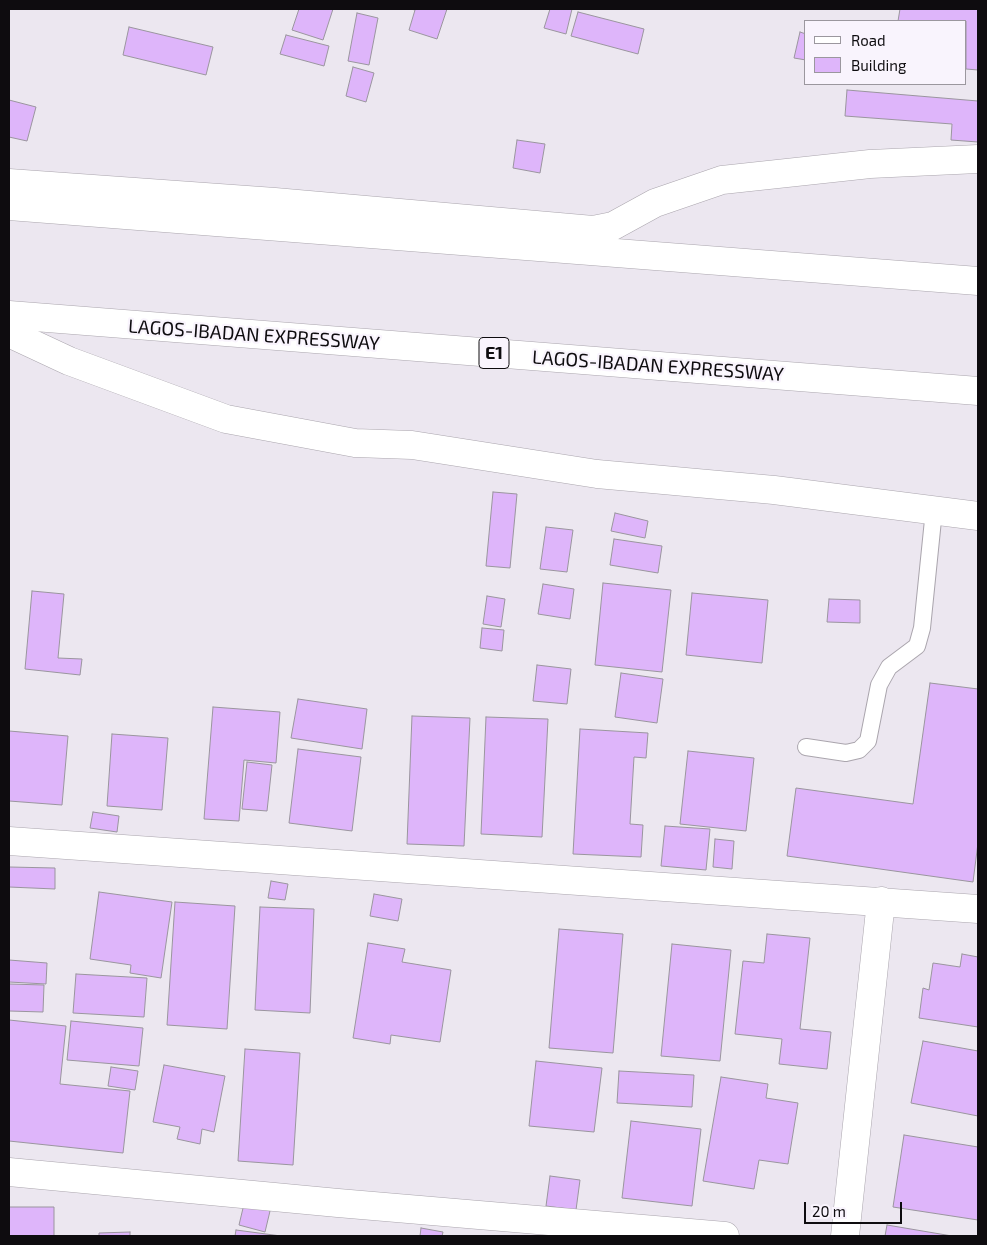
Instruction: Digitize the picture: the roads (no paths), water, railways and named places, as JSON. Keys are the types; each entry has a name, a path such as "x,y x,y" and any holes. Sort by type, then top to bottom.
{"main road":[{"path":"9,183 275,202 593,230 613,226 655,204 722,180 870,164 978,159"},
{"path":"9,206 978,281"},
{"name":"LAGOS-IBADAN EXPRESSWAY","path":"9,316 978,391"},
{"path":"9,333 69,361 226,419 355,443 412,445 597,474 774,490 978,516"},
{"path":"9,841 881,901 978,910"},
{"path":"845,1236 881,901"},
{"path":"9,1172 338,1203 724,1236"}],"lane":[{"path":"806,747 846,753 859,750 868,741 879,685 889,667 917,646 922,628 934,510"}]}
